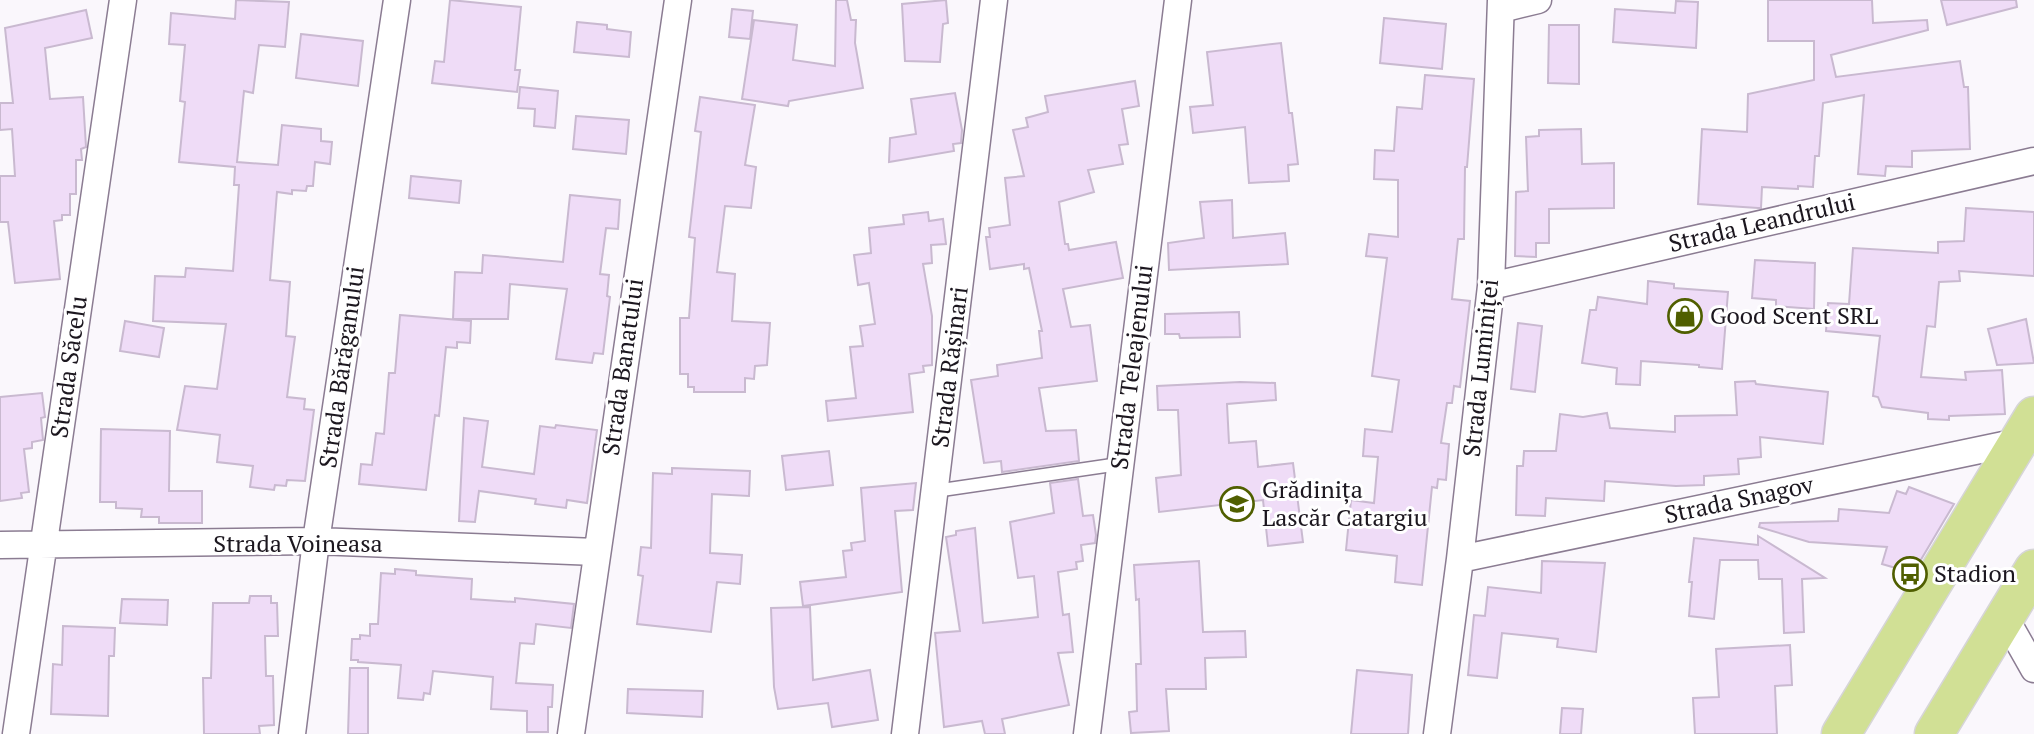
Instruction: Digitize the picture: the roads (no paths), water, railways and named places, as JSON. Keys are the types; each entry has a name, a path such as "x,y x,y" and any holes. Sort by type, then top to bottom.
{"main road":[{"path":"1841,734 2026,429"},
{"path":"1934,734 2034,569"}],"street":[{"name":"Strada Săcelu","path":"16,734 122,0"},
{"name":"Strada Bărăganului","path":"292,734 316,541 397,0"},
{"name":"Strada Banatului","path":"571,734 678,0"},
{"name":"Strada Rășinari","path":"905,734 994,0"},
{"name":"Strada Teleajenului","path":"1087,734 1178,0"},
{"path":"1501,5 1538,0"},
{"name":"Strada Luminiței","path":"1437,734 1491,286 1501,5"},
{"name":"Strada Leandrului","path":"1491,286 2034,161"},
{"name":"Strada Snagov","path":"1460,559 2026,429"},
{"name":"Strada Voineasa","path":"0,545 316,541 596,552"},
{"path":"2004,616 2034,669"}],"lane":[{"path":"935,491 1119,464"}],"place":[{"name":"Good Scent SRL","path":"1685,316"},
{"name":"Grădinița Lascăr Catargiu","path":"1237,504"},
{"name":"Stadion","path":"1910,574"}]}
